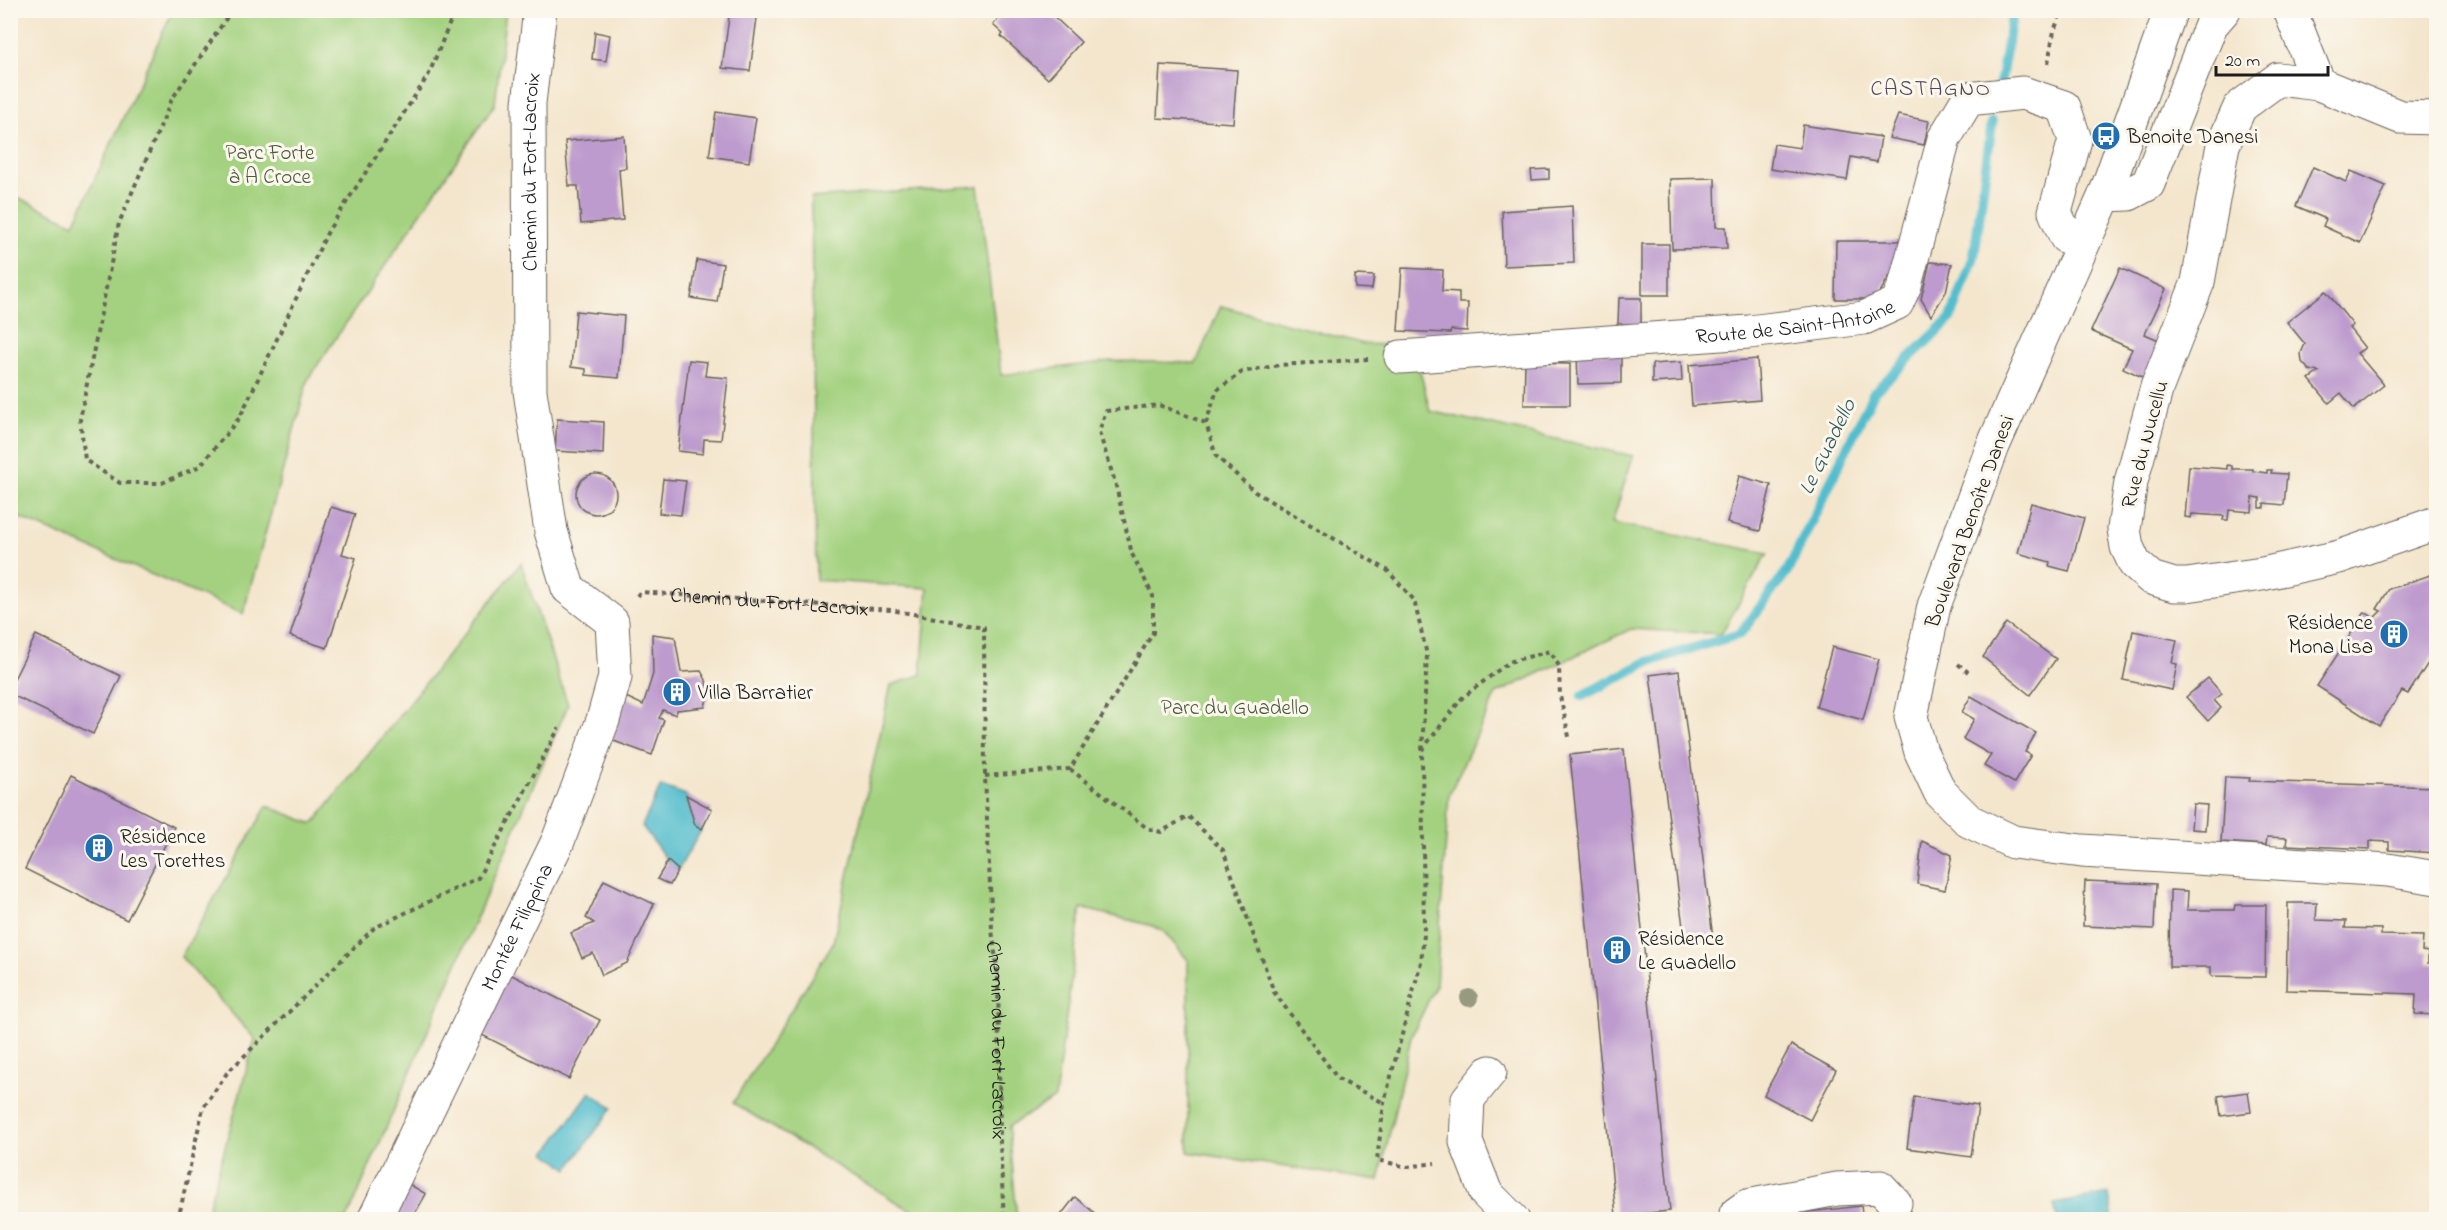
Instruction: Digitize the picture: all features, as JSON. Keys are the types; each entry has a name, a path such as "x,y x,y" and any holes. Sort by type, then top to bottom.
{"street":[{"name":"Chemin du Fort-Lacroix","path":"540,10 529,103 530,391 551,531 568,588 612,622"},
{"name":"Boulevard Benoîte Danesi","path":"2171,10 2104,195 1993,446 1934,606 1911,717 1921,752 1940,792 1970,821 2013,842 2082,851 2388,870 2436,878"},
{"path":"2104,195 2129,194 2148,184 2211,25 2224,10"},
{"path":"2290,10 2319,84"},
{"name":"Rue du Nucellu","path":"2436,118 2400,117 2319,84 2278,79 2240,107 2223,145 2198,282 2157,387 2131,482 2124,529 2127,547 2135,564 2151,578 2160,582 2187,585 2262,574 2339,557 2436,523"},
{"name":"Route de Saint-Antoine","path":"1401,357 1749,332 1864,318 1897,303 1905,285 1944,139 1968,99 2023,93 2064,107 2076,140 2055,212 2066,237 2083,243"},
{"name":"Montée Filippina","path":"374,1220 558,840 603,720 615,677 612,622"},
{"path":"1490,1072 1468,1099 1466,1142 1486,1193 1513,1220"},
{"path":"1736,1220 1736,1214 1747,1206 1837,1189 1880,1187 1895,1203"}],"path":[{"path":"232,10 172,99 119,223 80,419 86,460 120,483 162,483 200,466 240,417 328,231 429,74 455,10"},
{"path":"2041,99 2054,31 2062,10"},
{"path":"1401,357 1280,365 1242,372 1217,390 1206,423 1216,456 1255,492 1387,570 1414,600 1427,655 1422,751 1424,935 1421,962 1384,1103 1377,1160 1407,1167 1442,1162"},
{"path":"1070,769 1153,633 1153,596 1132,554 1115,482 1099,432 1106,411 1159,405 1206,423"},
{"name":"Chemin du Fort-Lacroix","path":"612,622 640,592 891,610 984,627 985,776 992,930 998,976 1000,1144 1004,1220"},
{"path":"1422,751 1462,698 1509,663 1550,651 1559,666 1560,696 1570,741"},
{"path":"178,1220 203,1108 227,1073 374,928 478,878 561,725"},
{"path":"985,776 1070,769 1147,828 1161,832 1188,816 1223,850 1274,992 1338,1079 1384,1103"}],"green space":[{"name":"Parc Forte à A Croce","path":"173,10 506,11 495,104 308,379 243,614 11,514 11,194 74,224"},
{"name":"Parc du Guadello","path":"978,186 1001,375 1111,361 1196,363 1221,306 1364,344 1414,346 1430,411 1633,456 1612,523 1768,553 1721,634 1631,629 1496,694 1449,795 1436,985 1411,1037 1379,1181 1188,1152 1188,960 1164,932 1153,926 1081,908 1055,1098 1009,1126 1017,1219 925,1219 733,1103 833,943 891,685 921,675 928,588 816,580 811,198"},
{"path":"521,563 568,705 347,1219 205,1219 255,1039 181,957 267,806 313,824"}],"water":[{"path":"661,786 686,795 695,825 702,829 678,870 672,867 642,826"},
{"path":"590,1092 612,1108 568,1169 546,1153"},
{"path":"2109,1194 2113,1219 2057,1219 2054,1204"}],"building":[{"path":"730,10 758,10 750,71 722,68"},
{"path":"1006,10 1047,10 1081,42 1048,79 1001,36 1003,34 993,25"},
{"path":"595,32 610,35 606,61 592,59"},
{"path":"1160,65 1237,70 1233,123 1157,118"},
{"path":"716,112 756,118 749,162 709,156"},
{"path":"1898,115 1929,121 1924,145 1889,138"},
{"path":"1803,125 1881,137 1877,162 1851,157 1847,180 1770,169 1774,144 1800,148"},
{"path":"624,136 626,168 619,169 623,220 581,224 578,186 569,186 565,141"},
{"path":"2313,167 2346,182 2351,171 2386,186 2360,243 2323,226 2326,219 2296,206"},
{"path":"1549,169 1549,179 1532,180 1531,170"},
{"path":"1715,178 1716,227 1726,227 1727,248 1672,249 1670,179"},
{"path":"1572,206 1574,263 1504,266 1502,211"},
{"path":"1836,241 1902,241 1892,272 1876,299 1835,299"},
{"path":"1642,244 1669,244 1669,295 1642,295"},
{"path":"697,260 723,264 717,302 691,298"},
{"path":"1930,262 1952,264 1946,292 1931,316 1921,299"},
{"path":"1402,268 1443,270 1442,291 1459,292 1459,303 1468,303 1467,331 1451,330 1450,333 1398,331"},
{"path":"2120,268 2166,289 2145,334 2161,341 2144,378 2123,368 2132,349 2091,331"},
{"path":"1355,275 1374,276 1372,289 1355,288"},
{"path":"2326,291 2353,325 2349,328 2365,348 2357,353 2384,385 2354,409 2341,393 2329,403 2309,379 2319,372 2309,370 2302,362 2301,353 2305,344 2287,322"},
{"path":"1619,298 1641,298 1641,324 1618,324"},
{"path":"576,311 624,316 619,378 586,375 586,369 571,367"},
{"path":"1577,353 1621,353 1621,383 1578,384"},
{"path":"1757,359 1760,400 1692,406 1689,365"},
{"path":"689,360 707,362 705,376 728,378 721,440 704,439 703,454 678,451"},
{"path":"1681,362 1682,381 1652,383 1652,364"},
{"path":"1525,363 1570,364 1570,405 1524,405"},
{"path":"557,419 604,422 603,454 555,451"},
{"path":"2227,465 2232,466 2232,469 2253,469 2253,471 2267,473 2267,470 2272,470 2271,473 2287,474 2284,505 2264,503 2264,508 2260,508 2260,498 2253,497 2252,512 2229,510 2228,520 2223,520 2224,516 2192,514 2191,518 2185,517 2189,466 2227,469"},
{"path":"596,474 610,480 616,494 610,508 596,514 582,508 576,494 582,480"},
{"path":"1739,476 1771,485 1760,531 1727,523"},
{"path":"663,479 686,481 681,515 659,513"},
{"path":"2031,503 2084,518 2069,571 2049,566 2050,562 2018,553"},
{"path":"331,507 355,514 342,554 356,558 327,648 290,636"},
{"name":"Résidence Mona Lisa","path":"2436,573 2436,651 2408,694 2402,691 2379,726 2317,686 2365,612 2374,618 2381,611 2377,609 2389,589"},
{"path":"2006,623 2056,659 2030,695 1983,657"},
{"path":"2133,631 2177,640 2172,663 2177,664 2172,690 2123,680"},
{"name":"Villa Barratier","path":"652,634 675,637 681,672 701,671 706,680 708,695 705,707 677,710 676,715 663,710 659,718 664,720 652,755 611,740 626,697 643,705 653,674"},
{"path":"36,635 121,676 93,734 10,694 10,687"},
{"path":"1832,647 1879,659 1863,720 1816,707"},
{"path":"1679,671 1713,938 1685,942 1650,675"},
{"path":"2208,678 2222,694 2214,700 2221,708 2208,721 2186,697"},
{"path":"1971,696 2036,733 2025,752 2031,755 2014,783 1984,766 1991,755 1963,739 1974,719 1962,712"},
{"name":"Résidence Le Guadello","path":"1624,749 1670,1211 1616,1216 1570,755"},
{"name":"Résidence Les Torettes","path":"71,775 174,827 127,920 25,869"},
{"path":"2225,777 2250,778 2249,781 2436,787 2436,853 2389,850 2389,842 2370,841 2370,849 2286,845 2287,838 2267,837 2266,845 2221,842"},
{"path":"686,795 712,809 702,829 695,825"},
{"path":"2193,804 2207,805 2205,830 2191,829"},
{"path":"1922,841 1952,855 1945,890 1917,884"},
{"path":"668,861 678,870 670,885 657,879"},
{"path":"604,880 654,904 627,963 602,975 593,953 582,958 571,933 594,923 586,918"},
{"path":"2085,881 2156,884 2154,929 2083,926"},
{"path":"2170,890 2188,891 2187,910 2234,910 2235,905 2266,905 2265,977 2211,976 2211,967 2169,967"},
{"path":"2288,903 2317,903 2316,920 2346,921 2345,928 2381,929 2381,935 2423,936 2422,951 2428,952 2428,963 2436,963 2436,1015 2415,1014 2416,994 2286,990"},
{"path":"508,973 600,1020 569,1079 478,1033"},
{"path":"1791,1045 1836,1070 1810,1120 1764,1095"},
{"path":"2248,1092 2251,1112 2221,1116 2218,1096"},
{"path":"1914,1097 1978,1106 1971,1157 1907,1148"},
{"path":"407,1183 426,1194 411,1220 402,1220 390,1213"},
{"path":"1075,1197 1103,1220 1057,1220"},
{"path":"1861,1206 1863,1220 1756,1220 1756,1218"}],"waterway":[{"name":"Le Guadello","path":"2000,84 2013,10"},
{"name":"Le Guadello","path":"1582,696 1647,662 1740,634 1788,570 1874,392 1951,318 1974,257 1992,122"}],"place":[{"name":"Benoite Danesi","path":"2106,136"},
{"name":"Résidence Mona Lisa","path":"2394,634"},
{"name":"Villa Barratier","path":"677,692"},
{"name":"Résidence Les Torettes","path":"99,848"},
{"name":"Résidence Le Guadello","path":"1617,950"}],"district":[{"name":"CASTAGNO","path":"1931,87"}]}
